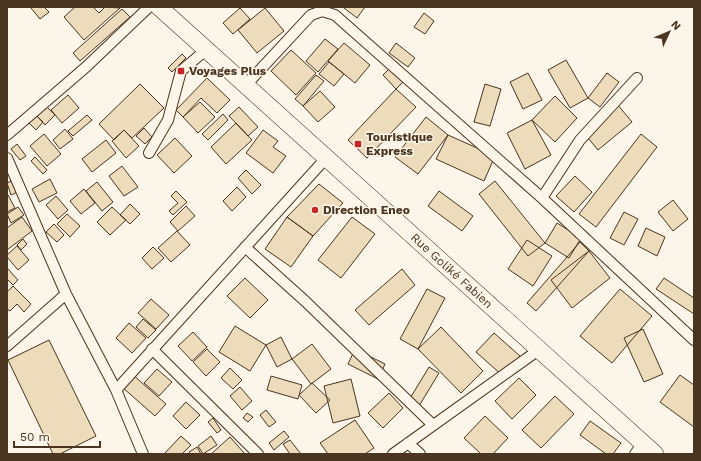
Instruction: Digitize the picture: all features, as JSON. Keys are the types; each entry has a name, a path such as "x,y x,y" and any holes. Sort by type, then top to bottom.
{"highway":[{"name":"Rue Goliké Fabien","path":"159,7 540,349 644,450"}],"street":[{"path":"7,135 86,67 149,7"},
{"path":"246,85 311,15 322,11 335,15 542,198 694,340"},
{"path":"150,153 168,120 181,71 207,49"},
{"path":"542,198 580,140 636,78"},
{"path":"116,390 326,157"},
{"path":"7,158 66,294 116,390 143,454"},
{"path":"245,247 305,301 433,425"},
{"path":"7,346 66,294"},
{"path":"393,454 540,349"},
{"path":"152,350 258,454"},
{"path":"408,443 420,454"}],"building":[{"path":"44,7 49,12 40,19 31,8"},
{"path":"75,7 93,7 99,13 105,7 120,8 84,40 64,17"},
{"path":"365,7 357,18 344,8"},
{"path":"240,8 250,19 233,34 223,23"},
{"path":"265,8 284,31 257,53 238,30"},
{"path":"122,9 130,17 80,61 73,53"},
{"path":"424,13 434,21 425,34 414,27"},
{"path":"325,39 338,49 318,72 306,61"},
{"path":"344,43 370,65 355,83 328,61"},
{"path":"396,43 415,58 408,67 389,53"},
{"path":"291,50 316,73 296,95 271,71"},
{"path":"182,54 186,58 172,72 168,68"},
{"path":"566,60 588,98 570,108 548,70"},
{"path":"329,62 344,74 334,86 319,74"},
{"path":"391,67 404,81 396,89 383,75"},
{"path":"528,73 542,100 523,109 510,82"},
{"path":"607,73 619,82 600,107 588,98"},
{"path":"316,75 324,81 303,106 295,99"},
{"path":"207,78 230,100 217,113 201,98 183,117 176,110"},
{"path":"140,84 164,108 132,138 124,130 114,140 99,124"},
{"path":"485,84 501,89 490,126 474,122"},
{"path":"396,89 416,107 367,158 348,140"},
{"path":"320,91 335,107 318,122 303,106"},
{"path":"68,95 79,108 62,123 51,110"},
{"path":"555,96 577,118 555,142 532,120"},
{"path":"200,102 215,117 198,133 183,117"},
{"path":"617,104 632,122 598,150 583,132"},
{"path":"46,106 55,115 45,125 36,115"},
{"path":"239,107 258,127 248,136 229,116"},
{"path":"223,114 228,120 208,140 202,134"},
{"path":"36,115 43,122 36,130 28,122"},
{"path":"87,115 92,120 73,136 68,131"},
{"path":"426,117 448,135 418,174 395,157"},
{"path":"532,120 551,155 525,169 507,133"},
{"path":"236,123 252,140 226,164 211,147"},
{"path":"144,128 152,137 145,144 136,136"},
{"path":"65,129 73,139 60,149 53,140"},
{"path":"124,130 139,146 126,158 112,141"},
{"path":"263,130 278,141 273,147 286,156 273,173 246,153"},
{"path":"44,134 61,154 47,166 30,146"},
{"path":"641,134 657,147 596,227 579,214"},
{"path":"448,135 495,156 484,181 436,159"},
{"path":"175,138 192,156 174,173 157,155"},
{"path":"106,140 116,153 92,172 82,159"},
{"path":"17,144 26,156 20,160 11,149"},
{"path":"35,157 47,170 43,174 31,161"},
{"path":"122,166 138,187 124,196 109,176"},
{"path":"246,170 261,185 252,194 238,178"},
{"path":"575,176 592,192 574,212 556,196"},
{"path":"50,179 57,193 39,202 32,189"},
{"path":"14,180 19,191 11,195 7,183"},
{"path":"495,181 545,243 528,256 479,194"},
{"path":"97,182 113,202 102,211 86,191"},
{"name":"Direction Eneo","path":"319,184 343,203 313,236 287,217"},
{"path":"237,187 246,197 232,211 223,201"},
{"path":"84,189 95,203 81,214 70,201"},
{"path":"176,191 187,202 173,215 169,211 178,203 171,196"},
{"path":"439,191 473,216 462,231 428,206"},
{"path":"7,195 15,208 7,212"},
{"path":"56,196 68,210 58,219 46,205"},
{"path":"673,200 688,219 673,231 658,212"},
{"path":"130,204 140,214 130,224 120,215"},
{"path":"186,206 195,216 178,231 170,222"},
{"path":"18,207 24,215 11,223 7,214"},
{"path":"112,207 126,220 110,235 97,222"},
{"path":"624,212 638,219 624,245 610,238"},
{"path":"67,214 80,226 70,237 57,224"},
{"path":"22,217 32,231 7,250 7,228"},
{"path":"287,217 313,236 291,267 265,249"},
{"path":"352,217 375,234 341,278 318,260"},
{"path":"557,223 581,238 569,258 545,243"},
{"path":"54,224 64,235 57,242 46,232"},
{"path":"646,228 665,237 657,256 638,246"},
{"path":"177,231 190,245 171,262 158,248"},
{"path":"23,239 27,244 21,250 17,245"},
{"path":"527,240 552,256 533,286 508,269"},
{"path":"580,242 589,251 536,311 527,303"},
{"path":"17,246 29,260 18,270 7,257 7,255"},
{"path":"153,247 164,258 152,269 142,258"},
{"path":"589,251 610,278 572,308 551,280"},
{"path":"7,268 18,280 13,285 7,279"},
{"path":"402,269 415,285 369,325 355,310"},
{"path":"245,278 268,300 250,318 227,296"},
{"path":"664,278 694,298 694,314 656,289"},
{"path":"13,286 31,304 24,312 17,304 10,311 7,309 7,292"},
{"path":"427,289 445,298 418,349 400,339"},
{"path":"620,289 652,316 612,363 580,336"},
{"path":"151,299 169,315 156,329 138,313"},
{"path":"143,319 156,330 148,338 136,327"},
{"path":"129,323 146,338 132,353 116,338"},
{"path":"235,326 266,345 250,371 219,352"},
{"path":"441,327 483,371 461,393 418,349"},
{"path":"643,329 663,374 644,382 624,338"},
{"path":"193,332 207,347 192,361 178,346"},
{"path":"494,333 520,356 503,376 476,352"},
{"path":"281,337 292,359 277,367 266,345"},
{"path":"49,340 96,436 60,454 53,454 8,360"},
{"path":"312,344 331,369 311,384 292,359"},
{"path":"207,349 220,362 206,376 193,362"},
{"path":"355,349 385,364 378,379 348,364"},
{"path":"429,367 439,373 419,406 409,400"},
{"path":"230,368 242,380 233,389 221,378"},
{"path":"157,369 172,382 159,396 144,383"},
{"path":"133,375 166,404 155,416 122,387"},
{"path":"680,375 694,385 694,427 660,402"},
{"path":"271,376 302,385 298,399 267,390"},
{"path":"519,378 536,395 512,419 495,401"},
{"path":"351,379 360,416 333,423 324,386"},
{"path":"312,383 330,400 316,413 299,395"},
{"path":"240,387 252,401 242,410 230,396"},
{"path":"389,393 403,408 383,428 368,413"},
{"path":"555,396 574,414 541,448 522,430"},
{"path":"186,402 200,415 186,429 173,416"},
{"path":"266,410 276,422 269,427 260,415"},
{"path":"247,413 253,417 248,422 243,418"},
{"path":"485,416 508,438 493,454 481,454 464,438"},
{"path":"213,418 221,430 217,433 208,422"},
{"path":"355,420 374,448 365,454 328,454 320,443"},
{"path":"590,421 621,443 613,454 606,454 580,435"},
{"path":"284,431 289,437 274,450 269,443"},
{"path":"181,436 191,445 182,454 165,453"},
{"path":"211,436 217,445 203,454 198,446"},
{"path":"230,437 245,454 211,454"},
{"path":"290,440 301,454 290,454 283,444"},
{"path":"197,447 201,454 190,454 189,452"}],"place":[{"name":"Voyages Plus","path":"181,71"},
{"name":"Touristique Express","path":"358,144"},
{"name":"Direction Eneo","path":"315,210"}]}
